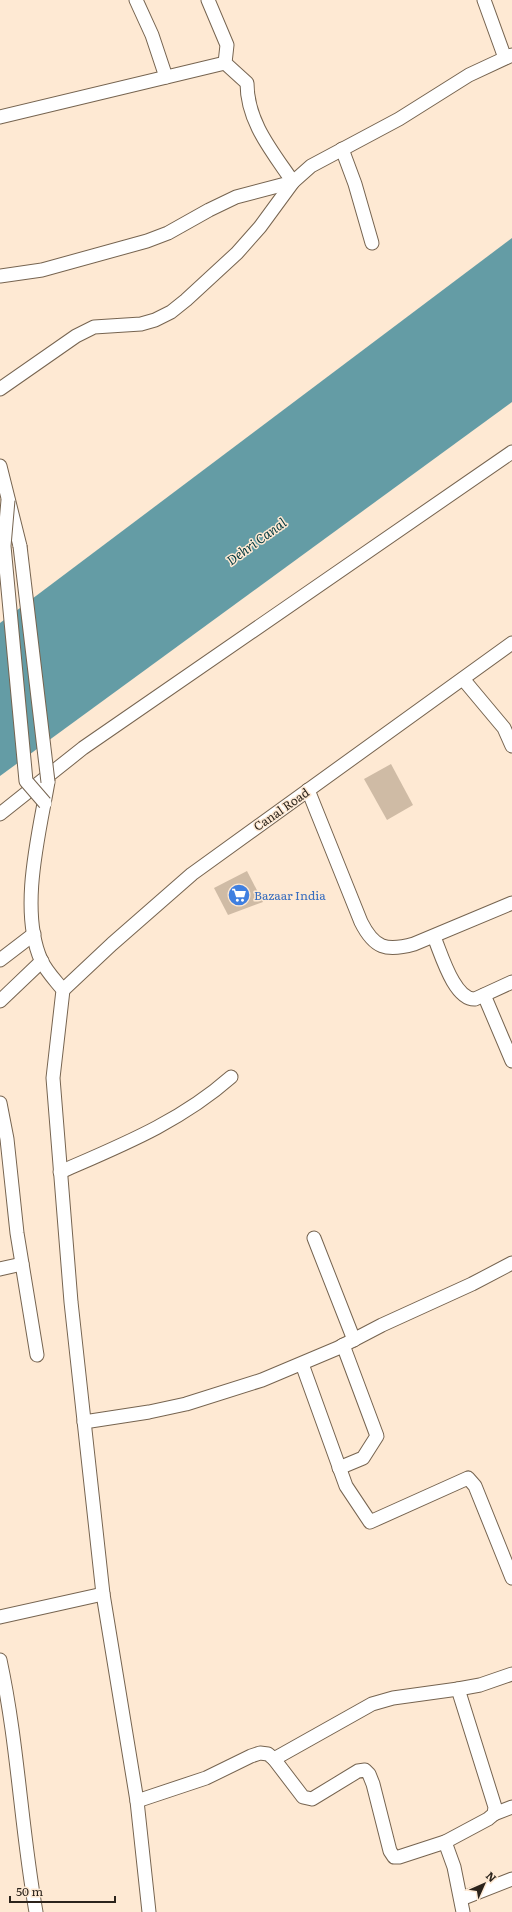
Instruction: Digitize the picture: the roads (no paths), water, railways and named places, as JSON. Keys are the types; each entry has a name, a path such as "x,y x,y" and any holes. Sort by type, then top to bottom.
{"street":[{"path":"136,0 152,36 166,77"},
{"path":"208,0 227,45 225,63"},
{"path":"0,389 76,336 94,327 141,324 155,320 171,312 237,253 260,227 293,182 311,166 399,119 469,75 509,56 484,0"},
{"path":"0,117 225,63"},
{"path":"225,63 247,83 247,94 256,126 293,182"},
{"path":"342,149 355,184 372,243"},
{"path":"0,276 42,270 147,241 168,233 236,197 293,182"},
{"path":"0,814 83,748 512,452"},
{"path":"0,466 20,546 48,782 33,876 32,904 34,934 42,961 63,990 53,1078 60,1172 84,1422 103,1594 137,1801 149,1912"},
{"path":"8,500 4,546 26,781 45,803"},
{"name":"Canal Road","path":"63,990 112,944 192,874 512,643"},
{"path":"463,679 504,728 512,746"},
{"path":"308,790 368,935 376,944 388,948 400,948 434,937 512,903"},
{"path":"0,960 34,934"},
{"path":"434,937 459,991 469,999 484,995 512,982"},
{"path":"0,1001 42,961"},
{"path":"484,995 512,1061"},
{"path":"60,1172 148,1133 204,1100 231,1077"},
{"path":"0,1103 22,1264 37,1355"},
{"path":"314,1238 377,1436 363,1458 339,1468"},
{"path":"84,1422 149,1412 186,1404 225,1393 302,1364 472,1284 512,1263"},
{"path":"0,1269 22,1264"},
{"path":"302,1364 346,1486 370,1522 468,1478 475,1486 512,1578"},
{"path":"0,1617 103,1594"},
{"path":"0,1660 28,1866 36,1912"},
{"path":"274,1759 372,1704 393,1698 480,1685 512,1674"},
{"path":"458,1689 494,1799 494,1814"},
{"path":"137,1801 206,1778 260,1753 268,1754 274,1759 307,1799 312,1799 358,1771 365,1770 369,1774 373,1784 390,1851 394,1857 400,1858 445,1842 482,1824 494,1814 512,1807"},
{"path":"445,1842 462,1906 512,1879"}],"water":[{"name":"Dehri Canal","path":"512,238 512,402 0,776 0,623"}],"place":[{"name":"Bazaar India","path":"239,895"}]}
